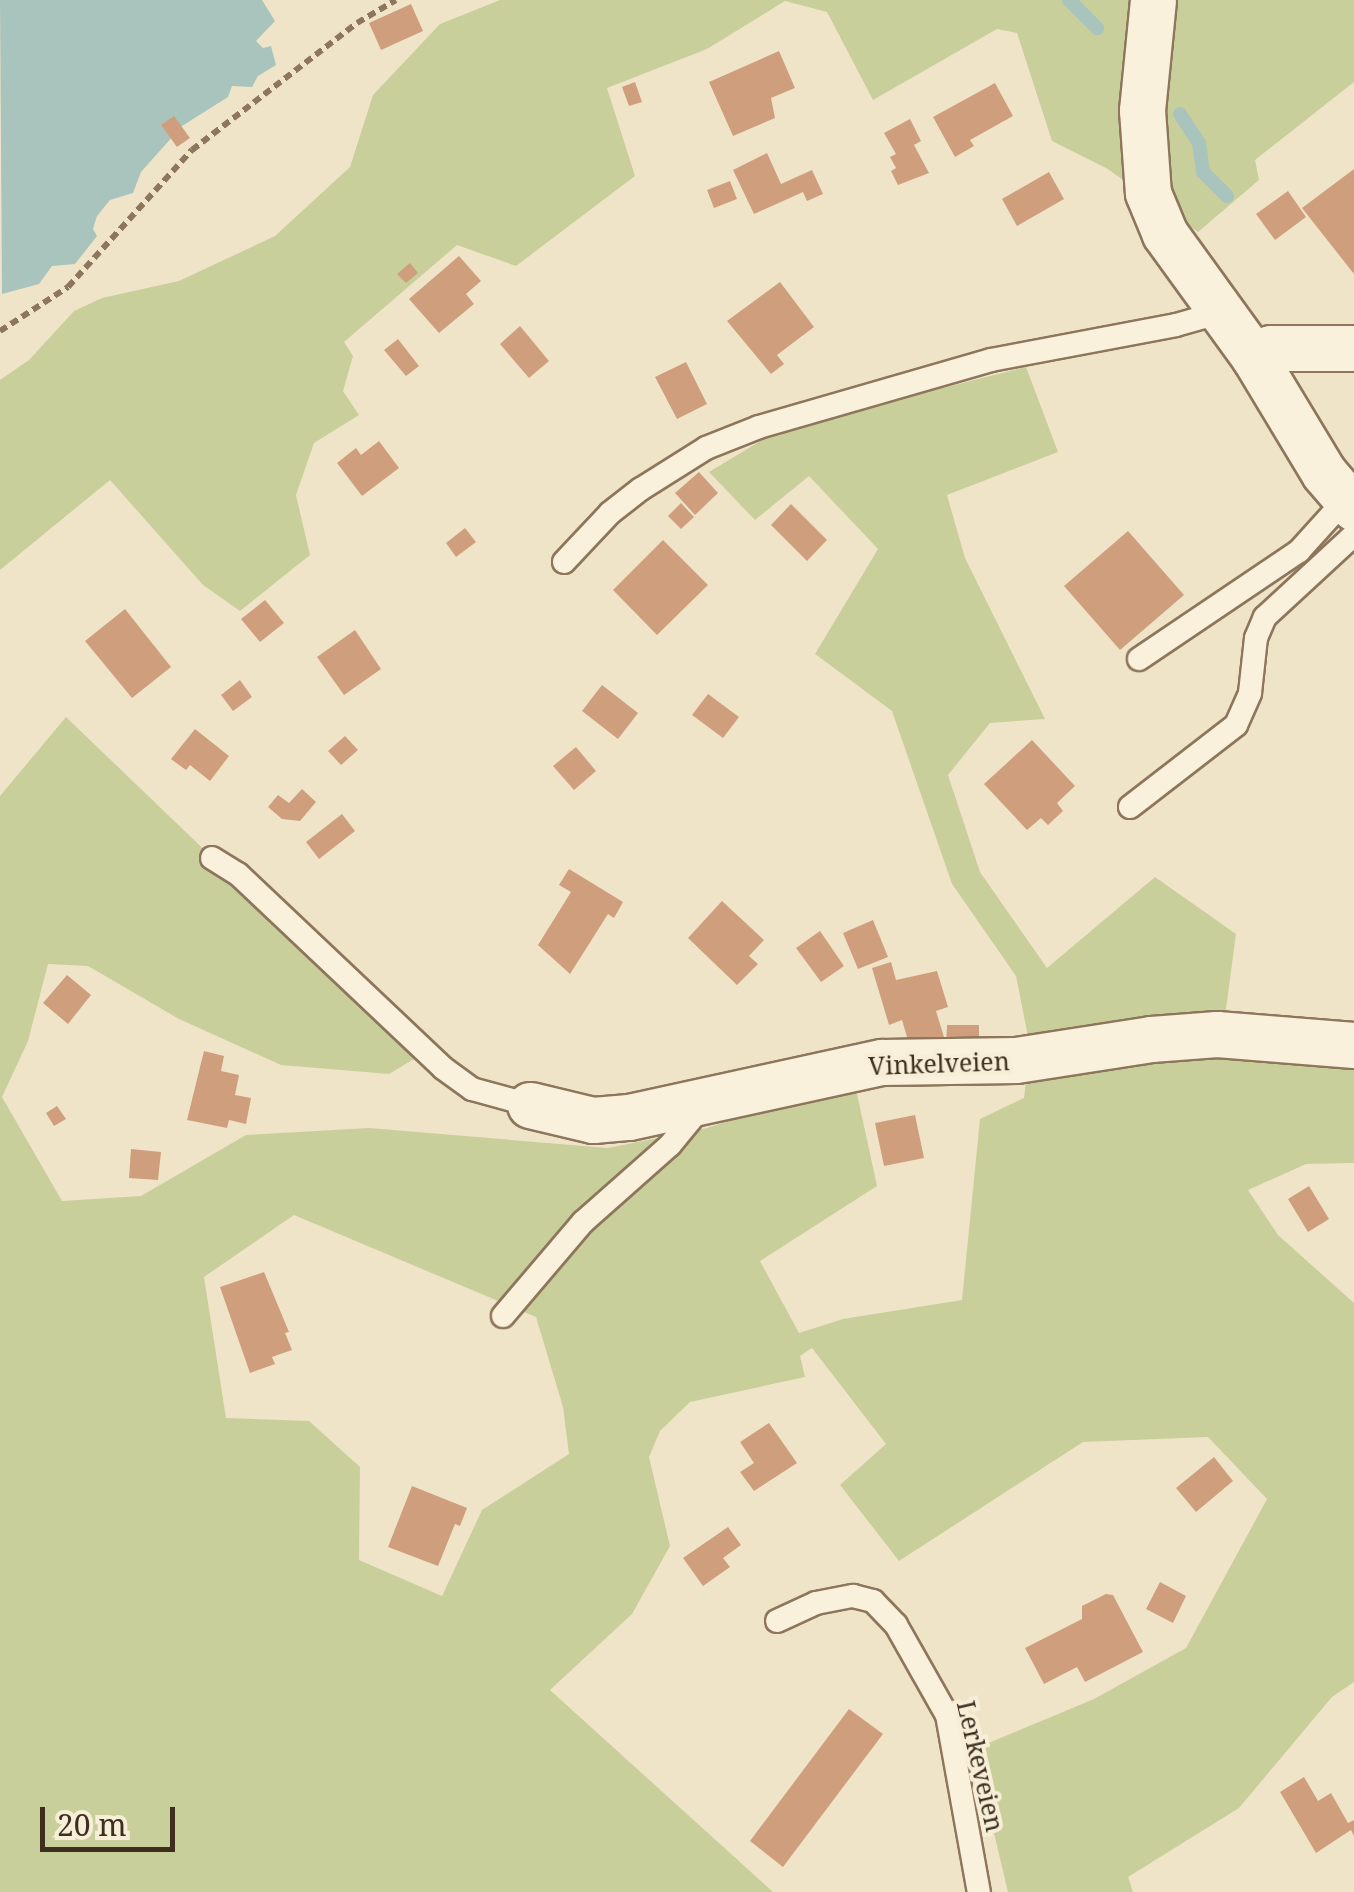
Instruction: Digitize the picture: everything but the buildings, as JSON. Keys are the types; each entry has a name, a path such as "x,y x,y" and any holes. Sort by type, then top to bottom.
{"street":[{"path":"1153,0 1142,110 1148,193 1166,234 1254,357 1351,514"},
{"path":"1254,357 1270,348 1354,348"},
{"name":"Vinkelveien","path":"530,1105 594,1120 705,1101 882,1062 1016,1060 1151,1039 1217,1034 1354,1045"}],"lane":[{"path":"564,562 610,513 641,489 706,448 759,427 991,360 1176,325 1222,312"},
{"path":"1139,659 1351,514"},
{"path":"1130,808 1236,726 1250,693 1256,638 1265,616 1351,514"},
{"path":"212,858 238,874 444,1068 472,1089 530,1105"},
{"path":"503,1316 583,1222 670,1145 705,1101"},
{"name":"Lerkeveien","path":"777,1621 829,1599 853,1596 883,1608 947,1714 978,1892"}],"path":[{"path":"0,331 68,288 192,150 357,22 396,0"}],"green space":[{"path":"500,0 1354,0 1354,82 1255,160 1259,180 1198,232 1106,168 1052,141 1017,33 997,29 873,100 827,12 785,1 707,49 607,88 635,176 516,266 457,245 344,342 353,356 343,391 359,415 314,443 296,495 310,555 240,611 203,585 110,480 0,570 0,380 29,360 74,311 102,298 179,281 275,236 350,167 373,95 440,24"},
{"path":"1026,367 1058,452 947,495 965,558 1045,719 990,723 948,775 980,872 1047,968 1155,877 1236,934 1220,1054 1354,1062 1354,1163 1306,1164 1248,1190 1278,1235 1354,1303 1354,1682 1332,1697 1239,1808 1128,1877 1133,1892 1008,1892 974,1749 1094,1699 1186,1648 1267,1499 1208,1437 1083,1442 899,1561 840,1485 886,1444 812,1348 800,1356 805,1377 690,1402 660,1431 649,1457 670,1546 632,1614 550,1690 773,1892 0,1892 0,796 66,717 419,1056 389,1074 281,1065 179,1019 88,966 48,964 28,1041 2,1097 62,1201 141,1196 246,1135 369,1128 608,1148 707,1128 854,1080 877,1186 760,1261 799,1333 843,1319 962,1300 980,1119 1024,1098 1030,1047 1016,976 952,884 892,711 815,654 878,549 809,476 755,520 709,472 780,429","holes":["294,1215 536,1317 563,1407 569,1454 482,1510 442,1596 359,1560 360,1467 309,1421 226,1418 204,1277"]}],"water":[{"path":"0,0 262,0 275,21 256,41 263,48 271,46 276,65 258,76 252,87 232,86 228,97 182,126 141,172 133,193 110,200 97,216 93,229 97,236 75,264 52,266 39,284 2,294"}],"waterway":[{"path":"1069,0 1097,28"},
{"path":"1180,114 1199,143 1203,172 1227,196"}]}
